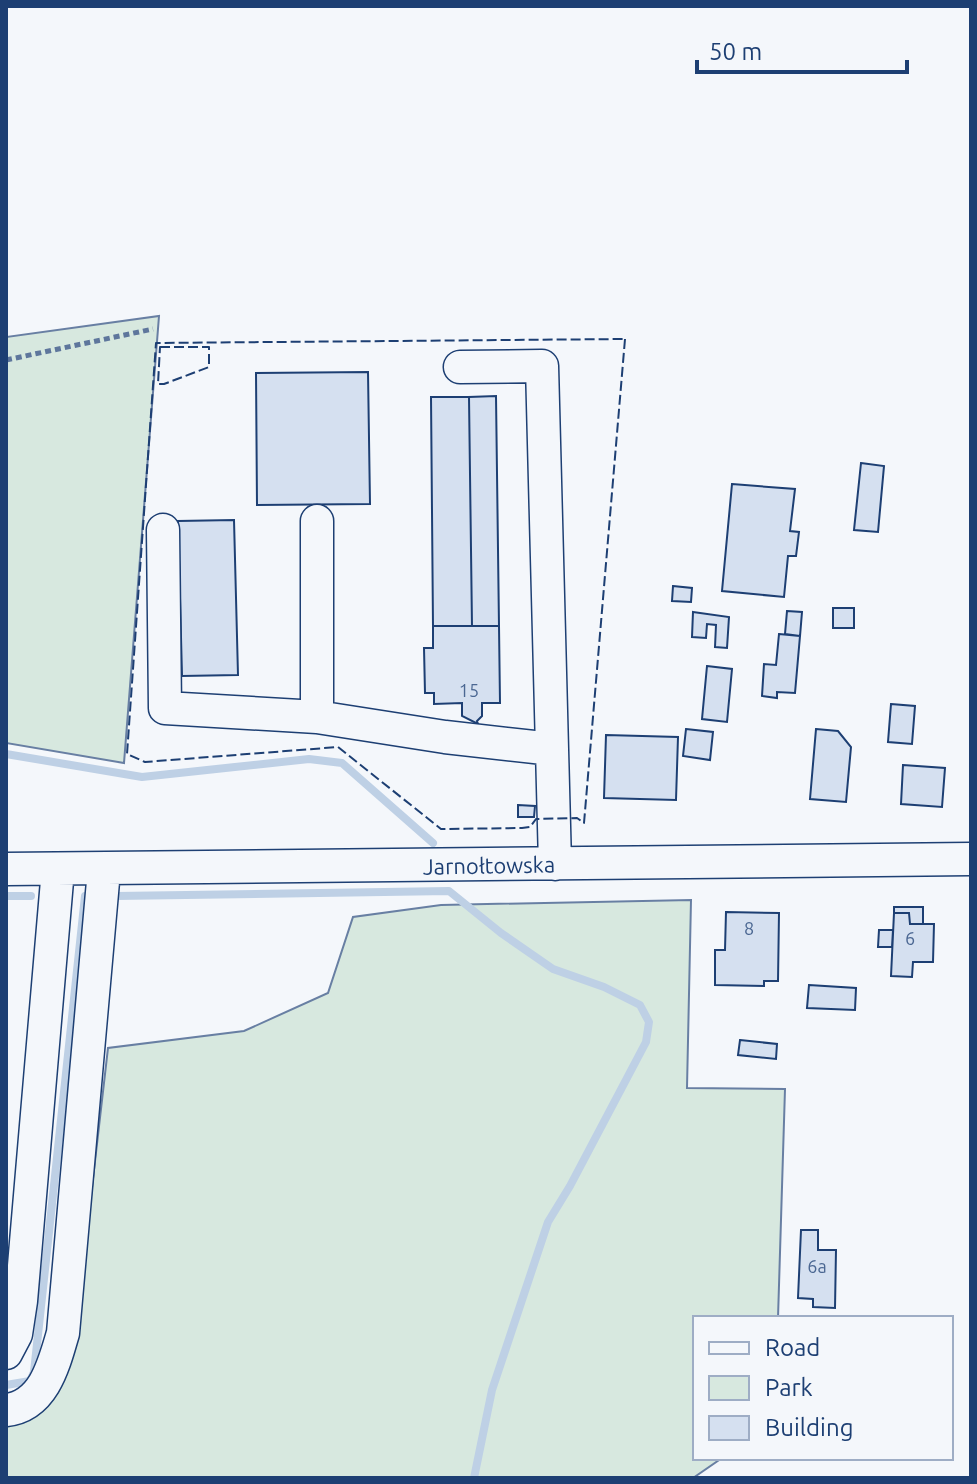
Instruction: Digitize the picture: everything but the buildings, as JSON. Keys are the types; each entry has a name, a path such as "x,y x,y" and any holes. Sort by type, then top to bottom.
{"street":[{"path":"460,367 542,366 555,864"},
{"path":"317,521 317,717"},
{"path":"163,530 165,708 317,717 445,737 552,749"},
{"name":"Jarnołtowska","path":"6,869 971,859"},
{"path":"6,1353 16,1334 21,1301 58,869"},
{"path":"6,1410 21,1408 49,1380 63,1333 104,870"}],"path":[{"path":"6,360 153,329"}],"green space":[{"path":"159,316 124,763 6,743 6,337"},
{"path":"691,900 687,1088 785,1089 778,1316 693,1316 693,1460 719,1460 693,1478 6,1478 6,1417 73,1353 108,1048 244,1031 328,993 353,917 441,905"}],"waterway":[{"path":"6,754 142,777 309,759 342,763 433,843"},
{"path":"116,896 449,891 501,933 553,969 604,987 640,1005 649,1022 646,1042 548,1222 492,1390 474,1478"},
{"path":"6,896 31,896"},
{"path":"6,1385 30,1381 34,1372 85,896"}],"fence":[{"path":"625,339 584,823 577,818 536,819 530,827 522,828 441,829 338,747 145,762 127,754 156,343 625,339"},
{"path":"160,347 209,347 209,367 158,384 160,347"}]}
